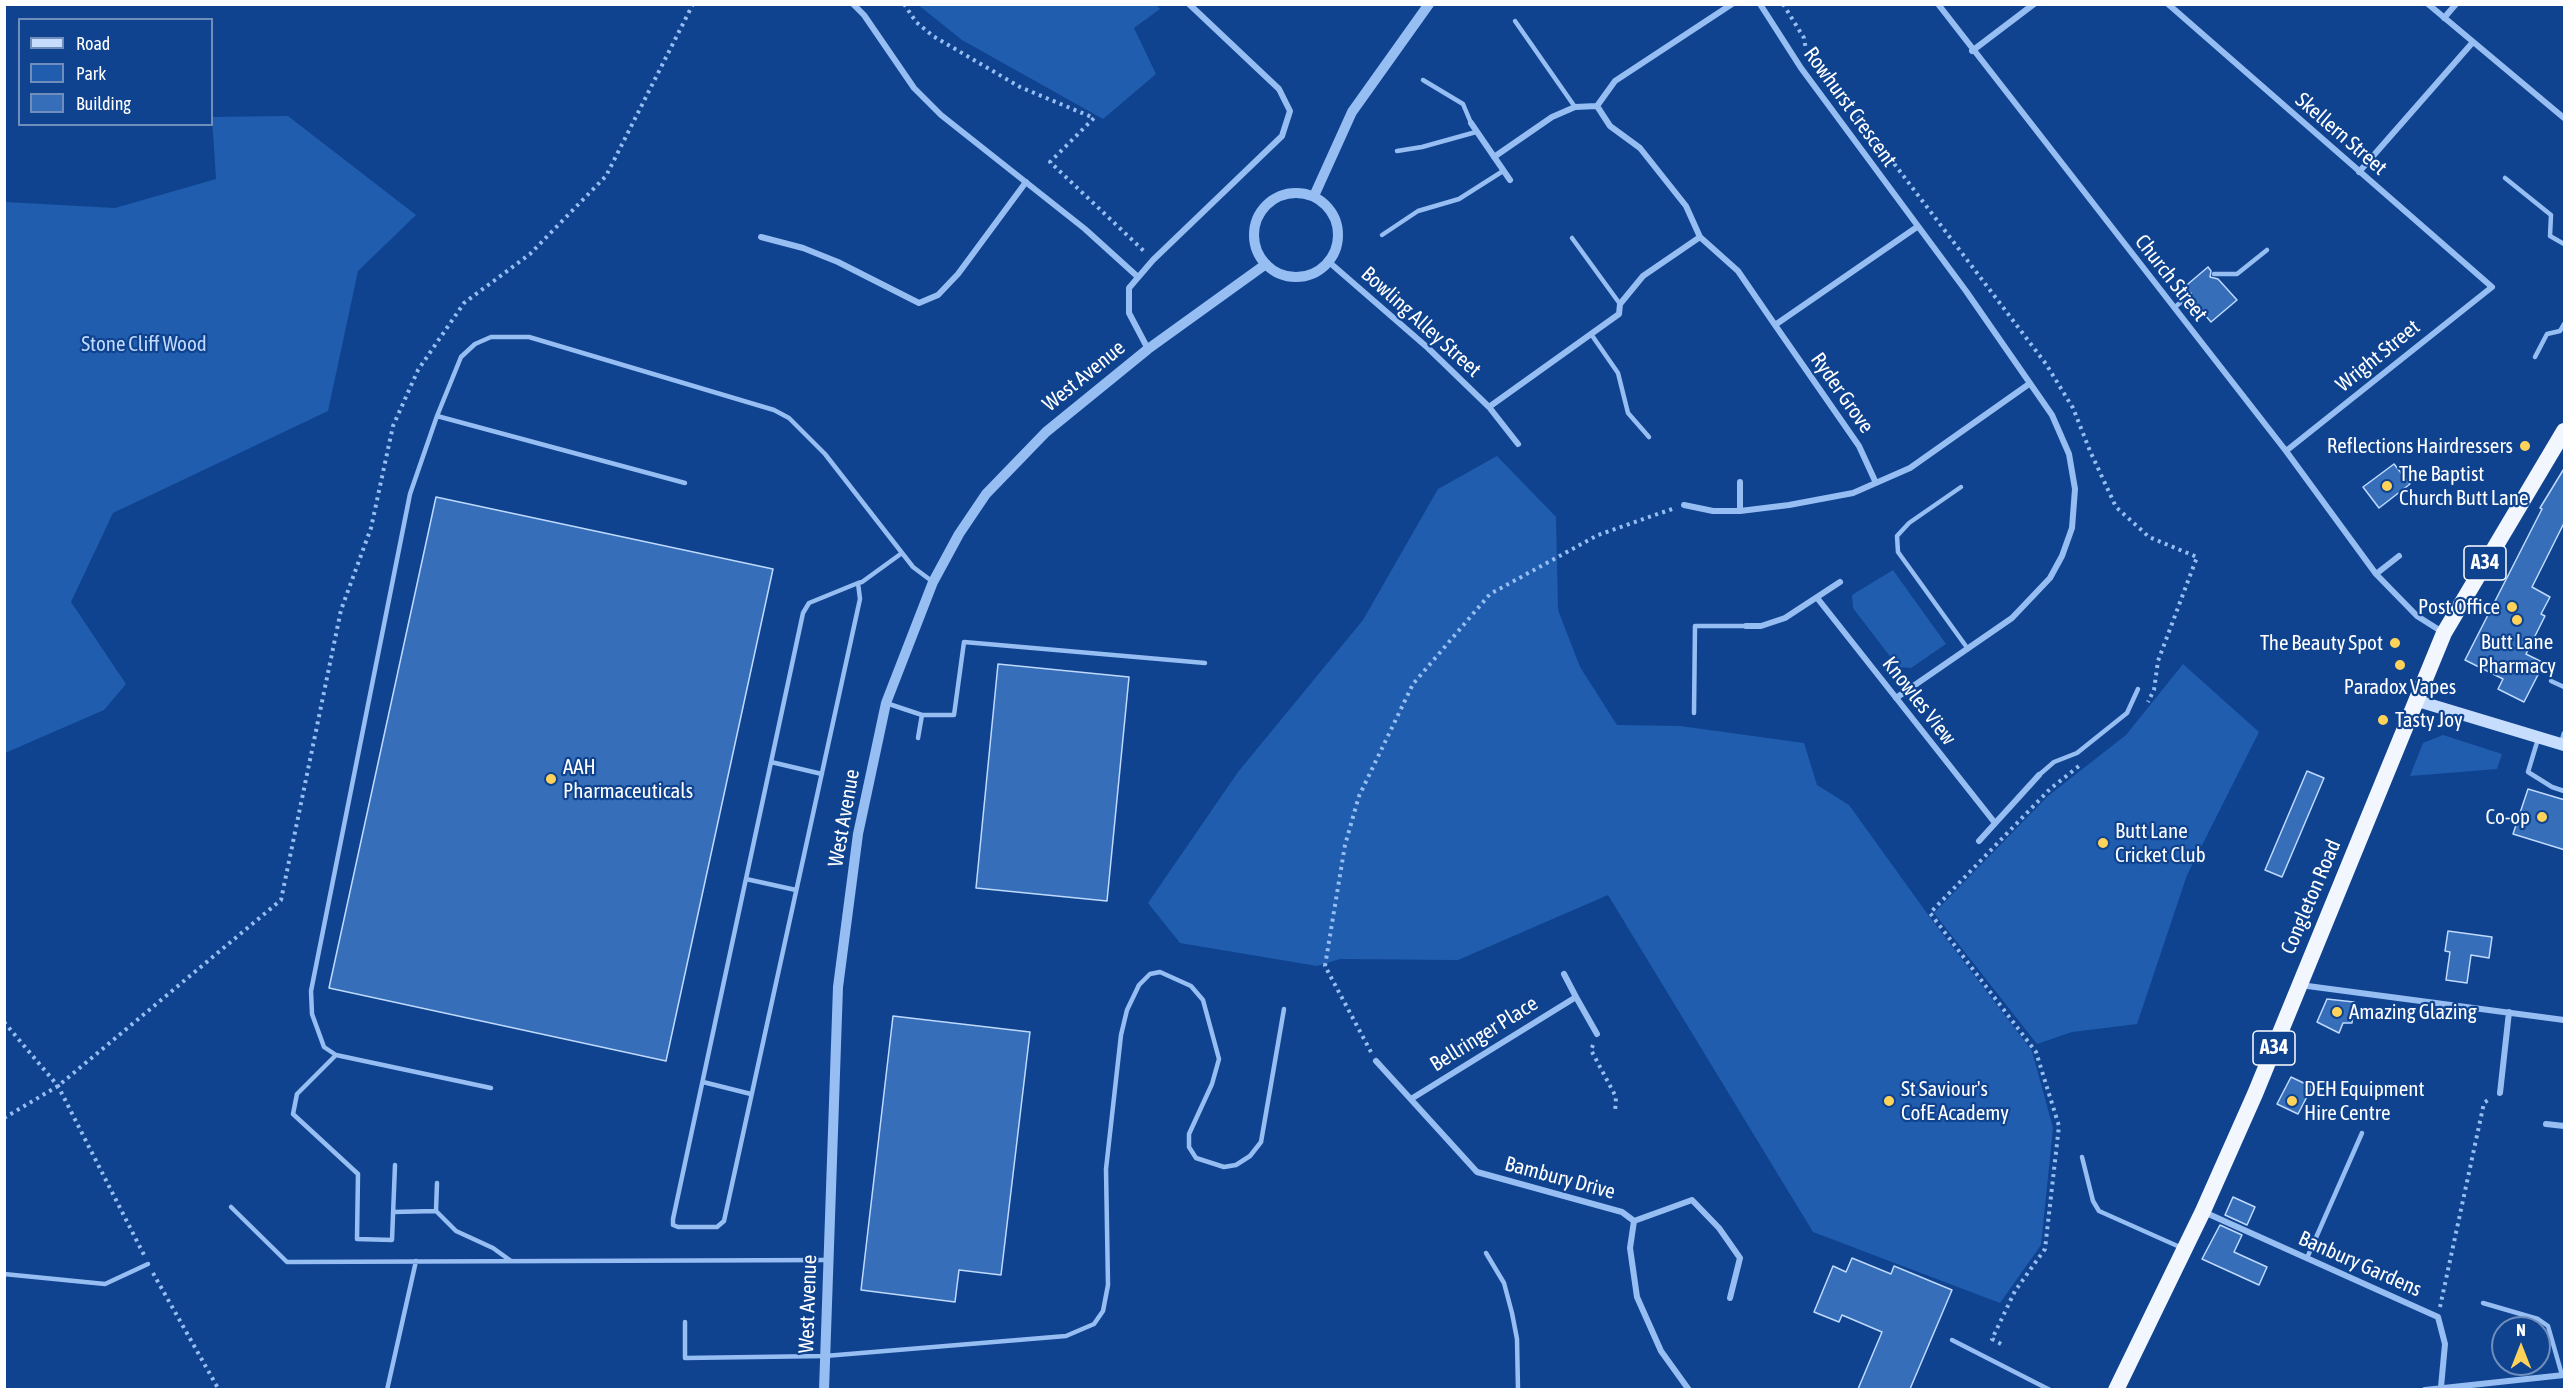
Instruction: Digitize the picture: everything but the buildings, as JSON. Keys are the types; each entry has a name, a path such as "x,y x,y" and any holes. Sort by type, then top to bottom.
{"highway":[{"name":"Congleton Road","path":"2116,1389 2203,1211 2255,1094 2444,633 2565,431"}],"main road":[{"path":"2418,701 2539,736 2563,740"}],"street":[{"path":"852,4 864,15 914,88 941,115 1085,229 1138,277"},
{"name":"West Avenue","path":"1148,349 1129,313 1129,288 1153,260 1282,136 1290,111 1279,89 1189,4"},
{"path":"1314,196 1352,112 1429,4"},
{"path":"1598,106 1615,81 1732,4"},
{"name":"Rowhurst Crescent","path":"1760,4 1801,68 1966,291 2052,415 2069,454 2075,489 2072,528 2062,556 2050,578 2012,618 1896,698"},
{"name":"Church Street","path":"1938,4 1972,51 2286,451 2376,574 2417,616 2444,633"},
{"path":"1972,51 2034,4"},
{"name":"Skellern Street","path":"2168,4 2492,287"},
{"path":"2428,4 2565,118"},
{"path":"2444,18 2456,4"},
{"path":"2359,172 2473,42"},
{"path":"1494,157 1552,117 1575,107 1598,106"},
{"path":"1598,106 1610,126 1640,148 1679,197 1700,237 1738,271 1775,325 1917,227"},
{"path":"1471,123 1510,180"},
{"path":"761,237 803,248 919,303 938,295 958,274 1026,182"},
{"path":"1296,192 1314,196 1332,211 1336,219 1338,243 1329,262 1306,276 1284,275 1266,264 1257,252 1254,231 1261,210 1277,196 1296,192"},
{"name":"Bowling Alley Street","path":"1489,407 1619,314 1620,304 1643,276 1700,237"},
{"name":"Bowling Alley Street","path":"1329,262 1428,348 1489,407 1518,444"},
{"name":"West Avenue","path":"824,1389 838,987 858,834 886,703 933,582 959,534 986,494 1046,432 1148,349 1266,264"},
{"name":"Wright Street","path":"2286,451 2492,287"},
{"name":"Ryder Grove","path":"1775,325 1859,447 1876,483"},
{"path":"1684,505 1713,511 1740,511 1853,493 1911,468 2029,384"},
{"path":"1740,482 1740,511"},
{"path":"2376,574 2398,556"},
{"path":"1746,626 1772,623 1818,599 1840,582"},
{"name":"Knowles View","path":"1818,599 1995,823"},
{"path":"1979,841 2039,775"},
{"path":"1564,974 1597,1035"},
{"path":"2299,985 2565,1020"},
{"name":"Bellringer Place","path":"1411,1099 1576,997"},
{"path":"2500,1093 2509,1012"},
{"name":"Bambury Drive","path":"1376,1060 1477,1172 1622,1212 1634,1221 1630,1248 1637,1298 1661,1351 1689,1389"},
{"path":"2546,1124 2565,1126"},
{"path":"1634,1221 1692,1200 1719,1228 1740,1258 1730,1298"},
{"name":"Banbury Gardens","path":"2203,1211 2438,1317 2445,1344 2441,1387"},
{"path":"2425,1389 2563,1375"}],"lane":[{"path":"1515,21 1575,107"},
{"path":"1424,80 1463,104 1471,123"},
{"path":"1397,151 1422,147 1476,132"},
{"path":"1383,235 1418,211 1460,199 1503,171"},
{"path":"2505,178 2551,215 2550,236 2565,244"},
{"path":"1572,238 1620,304"},
{"path":"2214,274 2237,274 2267,250"},
{"path":"2174,308 2188,296"},
{"path":"2535,357 2547,334 2560,331 2565,324"},
{"path":"1591,334 1618,373 1628,413 1649,438"},
{"path":"491,1088 336,1055 324,1047 316,1030 312,1014 311,991 410,494 437,416 461,357 475,344 491,337 529,337 774,410 789,418 825,454 913,567 933,582"},
{"path":"437,416 685,483"},
{"path":"1960,487 1909,523 1897,536 1898,552 1968,649"},
{"path":"858,583 860,599 722,1225 678,1227 674,1225 673,1219 803,613 809,603 858,583 903,553"},
{"path":"1694,713 1695,626 1746,626"},
{"path":"886,703 922,716 954,715 964,642 1205,663"},
{"path":"2552,681 2565,687"},
{"path":"2039,775 2054,762 2078,753 2127,713 2138,689"},
{"path":"918,738 922,716"},
{"path":"2539,736 2528,772 2552,787 2565,791"},
{"path":"771,762 822,774"},
{"path":"746,879 796,890"},
{"path":"685,1322 685,1358 825,1356 1066,1336 1094,1324 1103,1311 1108,1285 1106,1169 1121,1035 1127,1010 1139,986 1150,974 1160,972 1191,986 1203,1000 1219,1059 1212,1084 1189,1134 1189,1147 1196,1158 1224,1167 1236,1165 1250,1156 1260,1142 1284,1009"},
{"path":"336,1055 297,1094 293,1114 358,1174 357,1239 392,1240 395,1165"},
{"path":"703,1082 751,1094"},
{"path":"2307,1258 2362,1133"},
{"path":"2082,1157 2092,1201 2099,1211 2185,1249"},
{"path":"436,1211 437,1183"},
{"path":"231,1207 287,1262 829,1260"},
{"path":"393,1212 436,1211 456,1231 493,1248 511,1261"},
{"path":"1486,1253 1504,1283 1512,1313 1517,1339 1518,1389"},
{"path":"387,1389 416,1261"},
{"path":"4,1274 105,1284 148,1264"},
{"path":"2483,1304 2538,1320 2548,1326 2563,1375"},
{"path":"1952,1340 2050,1389"}],"path":[{"path":"4,1118 58,1086 281,900 340,610 371,528 393,426 418,370 464,303 530,254 606,176 693,4"},
{"path":"904,4 916,22 933,36 1020,87 1094,118 1050,162 1153,260"},
{"path":"1783,4 1804,38 1808,59"},
{"path":"1824,79 1836,87 2046,364 2073,408 2116,507 2149,537 2197,557 2158,661 2154,690 2146,705"},
{"path":"1376,1060 1325,966 1345,845 1359,796 1413,684 1490,594 1598,535 1684,505"},
{"path":"2001,1344 1992,1339 2014,1291 2045,1249 2059,1126 2036,1052 1930,913 2050,789 2082,764"},
{"path":"4,1022 58,1086 148,1264 219,1389"},
{"path":"1597,1035 1591,1050 1616,1097 1615,1113"},
{"path":"2438,1317 2484,1103 2500,1093"}],"green space":[{"path":"917,4 1156,5 1160,9 1134,28 1156,74 1103,119 962,40"},
{"name":"Stone Cliff Wood","path":"288,116 416,215 358,271 328,411 113,513 71,602 126,684 104,710 5,753 5,202 115,208 216,179 213,117"},
{"path":"1497,456 1556,517 1558,610 1580,667 1617,725 1680,726 1804,743 1817,785 1849,805 1929,916 2032,1051 2053,1128 2041,1245 2000,1303 1813,1232 1608,895 1458,960 1340,959 1317,966 1180,943 1148,903 1238,772 1363,620 1438,489"},
{"path":"1893,570 1946,644 1911,668 1898,667 1853,608 1852,595"},
{"name":"Butt Lane Cricket Club","path":"2183,664 2259,732 2187,875 2137,1024 2072,1032 2037,1044 1934,913 2048,796 2126,735"},
{"path":"2443,735 2502,754 2497,769 2410,776 2423,743"}],"place":[{"name":"Reflections Hairdressers","path":"2525,446"},
{"name":"The Baptist Church Butt Lane","path":"2387,486"},
{"name":"Post Office","path":"2512,607"},
{"name":"Butt Lane Pharmacy","path":"2517,620"},
{"name":"The Beauty Spot","path":"2395,643"},
{"name":"Paradox Vapes","path":"2400,665"},
{"name":"Tasty Joy","path":"2383,720"},
{"name":"AAH Pharmaceuticals","path":"551,779"},
{"name":"Co-op","path":"2542,817"},
{"name":"Butt Lane Cricket Club","path":"2103,843"},
{"name":"Amazing Glazing","path":"2337,1012"},
{"name":"St Saviour's CofE Academy","path":"1889,1101"},
{"name":"DEH Equipment Hire Centre","path":"2292,1101"}]}
